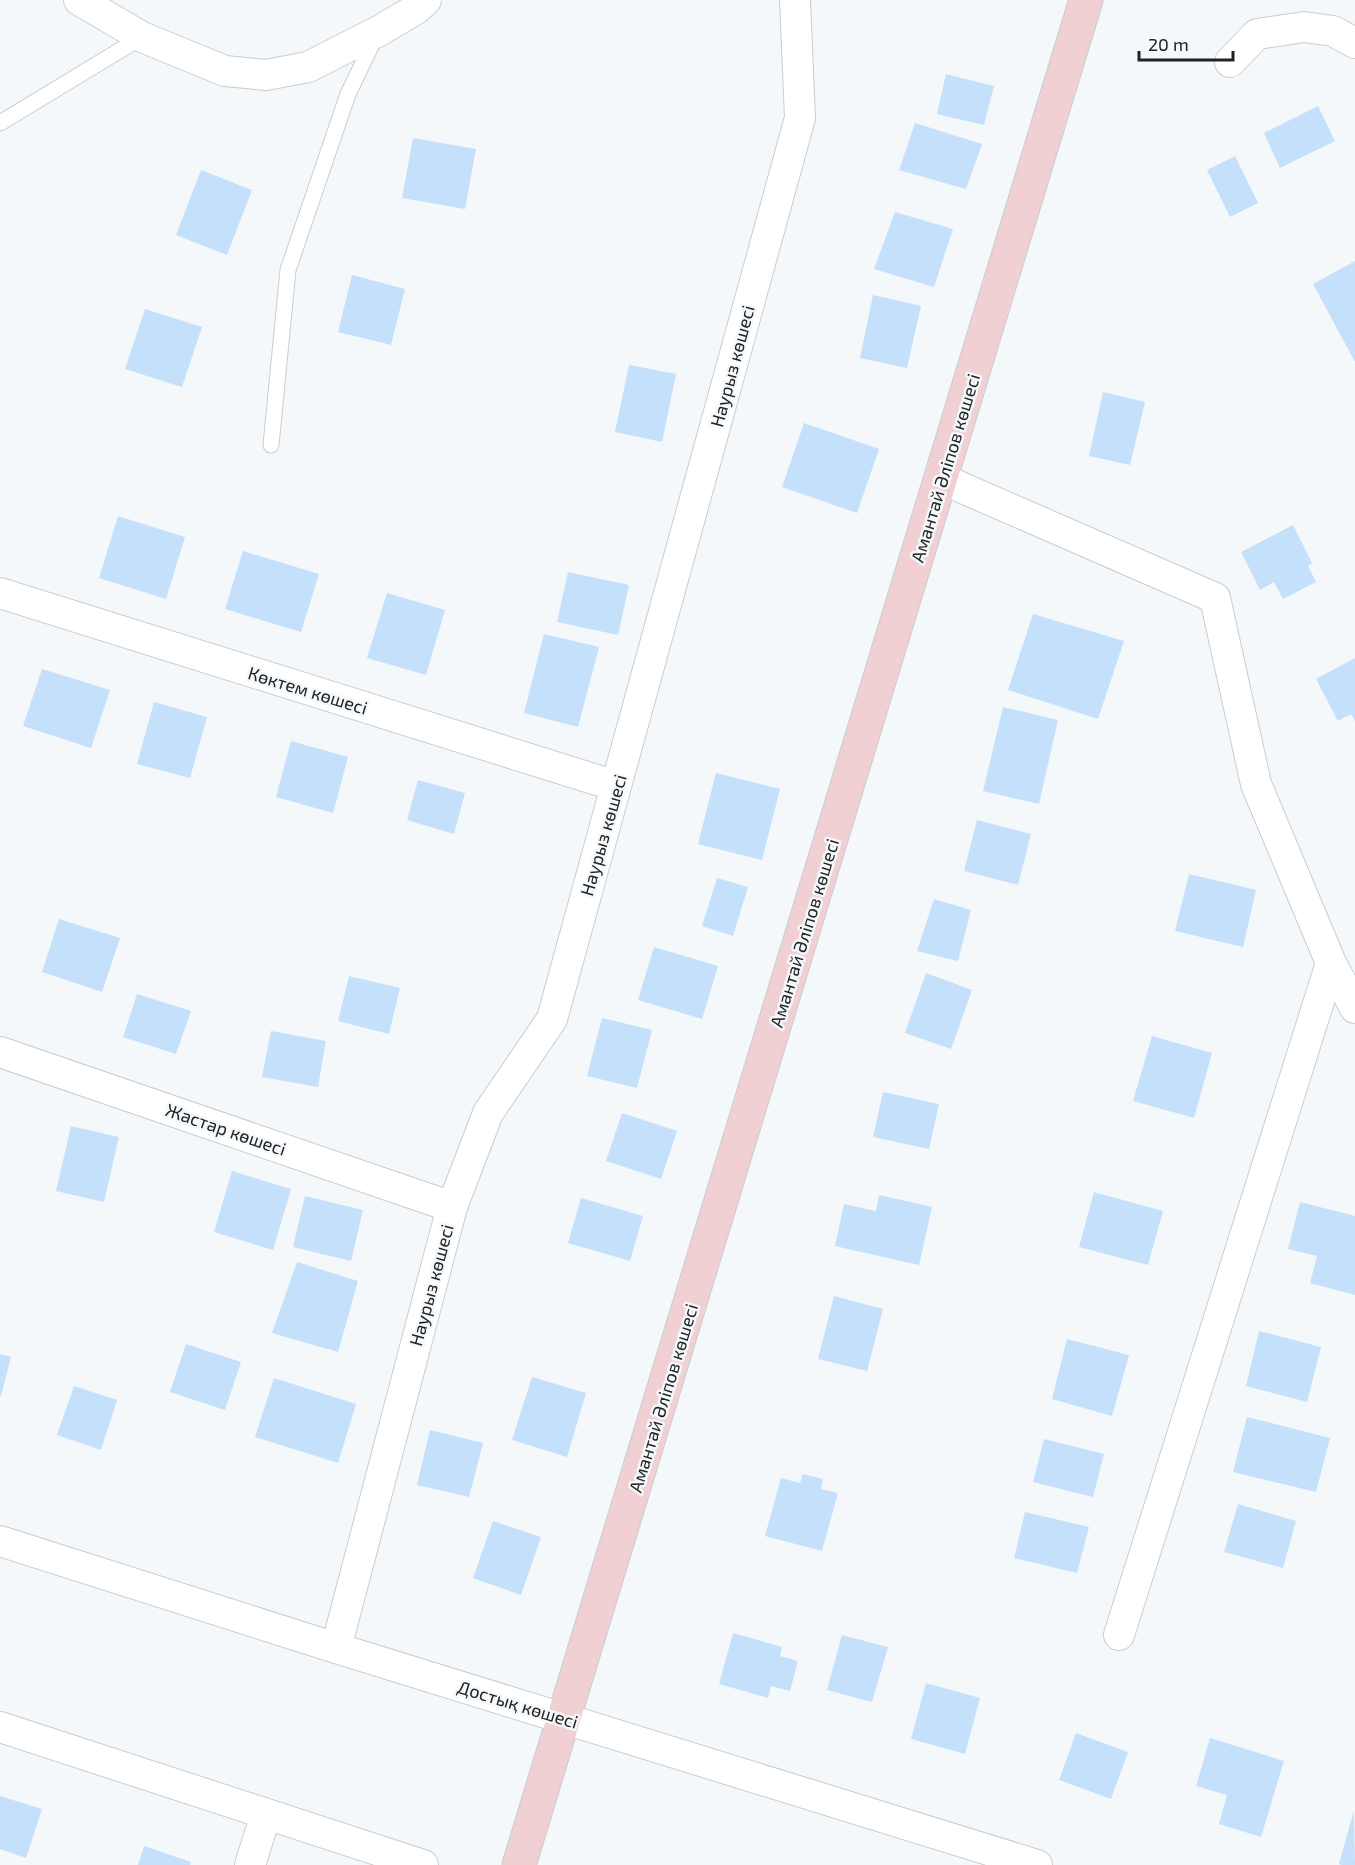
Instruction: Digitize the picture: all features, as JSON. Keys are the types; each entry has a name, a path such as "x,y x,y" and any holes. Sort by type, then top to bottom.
{"main road":[{"name":"Амантай Әліпов көшесі","path":"519,1865 1086,0"}],"street":[{"path":"79,0 142,37 225,71 266,75 308,67 379,31 416,9 426,0"},
{"name":"Наурыз көшесі","path":"336,1648 452,1207 488,1113 552,1019 800,118 795,0"},
{"path":"1230,62 1257,34 1304,27 1333,31 1355,43"},
{"path":"942,479 1215,598 1256,784 1331,963 1355,1008"},
{"name":"Көктем көшесі","path":"0,593 616,786"},
{"path":"1119,1635 1331,963"},
{"name":"Жастар көшесі","path":"0,1052 452,1207"},
{"name":"Достық көшесі","path":"0,1541 336,1648 1037,1865"},
{"path":"0,1727 423,1865"},
{"path":"250,1865 266,1814"}],"lane":[{"path":"271,444 288,270 348,94 379,31"},
{"path":"0,123 142,37"}],"building":[{"path":"946,74 994,86 984,125 937,114"},
{"path":"1318,106 1335,141 1280,168 1264,133"},
{"path":"915,123 982,144 966,189 899,170"},
{"path":"413,138 476,149 465,209 402,198"},
{"path":"1235,156 1258,203 1230,217 1207,170"},
{"path":"201,170 252,190 227,255 176,235"},
{"path":"895,212 953,229 934,287 874,269"},
{"path":"1355,261 1355,362 1313,284"},
{"path":"352,275 405,289 391,345 338,332"},
{"path":"873,295 921,306 907,368 860,358"},
{"path":"145,309 202,327 182,387 125,369"},
{"path":"629,365 676,374 662,442 615,432"},
{"path":"1103,392 1145,402 1130,465 1089,456"},
{"path":"804,423 879,449 857,513 782,487"},
{"path":"118,516 185,537 166,599 99,578"},
{"path":"1293,525 1312,563 1308,566 1316,582 1283,599 1274,582 1260,590 1241,552"},
{"path":"243,551 319,574 301,632 225,609"},
{"path":"568,572 629,585 618,635 557,622"},
{"path":"387,593 445,610 426,675 367,658"},
{"path":"1033,614 1124,641 1098,719 1008,690"},
{"path":"544,634 599,647 578,727 524,713"},
{"path":"1355,658 1355,721 1351,714 1338,721 1316,679"},
{"path":"42,669 110,690 91,748 23,726"},
{"path":"154,702 207,717 190,778 137,764"},
{"path":"1003,707 1058,720 1039,804 983,791"},
{"path":"291,741 348,757 333,813 276,797"},
{"path":"716,773 780,789 762,860 698,844"},
{"path":"418,780 465,793 454,834 407,820"},
{"path":"977,820 1031,834 1018,885 964,871"},
{"path":"1189,874 1256,890 1243,947 1175,931"},
{"path":"717,878 748,887 733,936 702,926"},
{"path":"934,899 971,910 958,961 917,951"},
{"path":"59,919 120,938 102,992 42,972"},
{"path":"654,947 718,966 702,1019 638,1000"},
{"path":"926,973 972,990 951,1049 905,1033"},
{"path":"349,976 400,988 389,1034 338,1021"},
{"path":"137,994 191,1011 176,1054 123,1037"},
{"path":"602,1018 652,1030 637,1088 587,1076"},
{"path":"271,1031 326,1041 318,1087 262,1077"},
{"path":"1152,1036 1212,1053 1194,1118 1133,1101"},
{"path":"883,1092 939,1104 929,1149 873,1137"},
{"path":"622,1113 677,1131 661,1179 606,1161"},
{"path":"71,1126 119,1137 104,1202 56,1191"},
{"path":"232,1171 291,1189 273,1250 214,1232"},
{"path":"1094,1192 1163,1211 1148,1265 1079,1247"},
{"path":"879,1195 932,1207 919,1265 835,1246 844,1204 876,1211"},
{"path":"305,1196 363,1210 351,1261 293,1247"},
{"path":"581,1198 643,1216 630,1261 568,1243"},
{"path":"1300,1202 1355,1216 1355,1295 1310,1283 1317,1256 1288,1249"},
{"path":"297,1262 358,1281 338,1352 272,1333"},
{"path":"834,1296 883,1309 867,1371 818,1359"},
{"path":"1259,1331 1321,1347 1307,1402 1246,1386"},
{"path":"1067,1339 1129,1355 1112,1416 1052,1399"},
{"path":"186,1344 241,1362 225,1410 170,1392"},
{"path":"0,1354 11,1357 1,1396 0,1396"},
{"path":"532,1377 586,1393 567,1457 512,1440"},
{"path":"274,1378 356,1404 338,1463 255,1437"},
{"path":"74,1386 117,1400 101,1450 57,1435"},
{"path":"1247,1417 1330,1438 1316,1492 1233,1472"},
{"path":"430,1430 483,1443 469,1497 417,1485"},
{"path":"1044,1439 1104,1454 1093,1497 1033,1482"},
{"path":"803,1474 823,1479 821,1489 838,1493 822,1551 765,1536 781,1478 800,1483"},
{"path":"1238,1504 1296,1521 1283,1568 1224,1552"},
{"path":"1025,1512 1089,1527 1077,1573 1014,1558"},
{"path":"493,1521 541,1537 521,1595 473,1578"},
{"path":"733,1633 782,1647 780,1656 798,1661 790,1691 771,1686 768,1698 719,1684"},
{"path":"842,1635 888,1647 872,1702 827,1690"},
{"path":"926,1683 980,1698 965,1754 911,1739"},
{"path":"1076,1733 1128,1752 1111,1799 1059,1780"},
{"path":"1210,1738 1284,1761 1261,1837 1219,1824 1227,1795 1196,1786"},
{"path":"0,1796 42,1809 26,1858 0,1849"},
{"path":"1354,1810 1355,1865 1342,1865 1339,1864"},
{"path":"144,1846 191,1862 190,1865 138,1865"}]}
